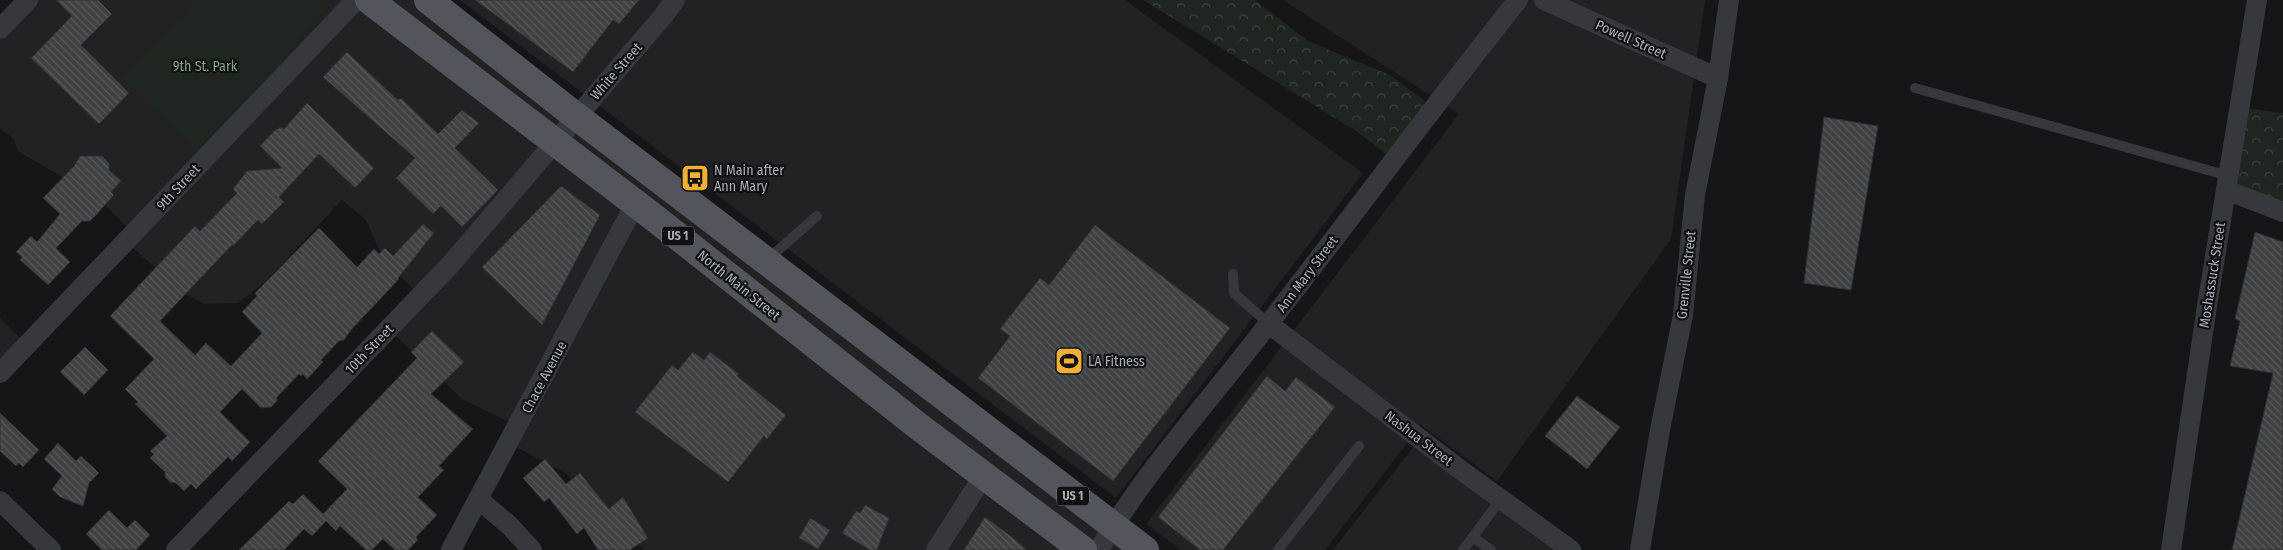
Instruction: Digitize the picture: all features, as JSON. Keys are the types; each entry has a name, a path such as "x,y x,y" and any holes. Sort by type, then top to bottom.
{"main road":[{"name":"North Main Street","path":"369,0 487,92 556,142 835,362 987,477"},
{"name":"US 1","path":"428,0 1145,550"},
{"path":"987,477 1002,442"},
{"name":"US 1","path":"987,477 1083,550"}],"street":[{"path":"0,28 28,0"},
{"name":"9th Street","path":"0,373 356,0"},
{"name":"White Street","path":"556,142 675,0"},
{"name":"Ann Mary Street","path":"1100,550 1113,527 1168,451 1269,324 1518,0"},
{"name":"Powell Street","path":"1544,0 1718,78"},
{"name":"Grenville Street","path":"1640,550 1660,430 1683,315 1695,195 1718,78 1729,0"},
{"name":"Moshassuck Street","path":"2172,550 2207,306 2257,0"},
{"name":"10th Street","path":"176,550 450,265 556,142"},
{"path":"2228,183 2283,212"},
{"name":"Chace Avenue","path":"452,550 635,204"},
{"name":"Nashua Street","path":"1269,324 1571,550"},
{"path":"936,550 987,477"},
{"path":"478,499 509,525 532,550"},
{"path":"0,501 51,550"}],"lane":[{"path":"1915,88 2228,183"},
{"path":"766,261 817,216"},
{"path":"1232,274 1234,293 1269,324"},
{"path":"1278,550 1359,446"},
{"path":"1463,550 1501,499"},
{"path":"1473,537 1490,550"}],"shaded area":[{"path":"16,0 427,0 1148,550 644,550 564,472 504,441 509,422 462,399 391,331 417,293 384,260 366,220 342,200 265,282 238,303 204,304 185,294 131,246 133,233 98,198 18,151 14,139 0,129 0,17"},
{"path":"460,0 1125,0 1363,173 1116,498"},
{"path":"1283,0 1705,0 1671,239 1497,481 1421,425 1325,550 1181,550 1146,524 1459,114"},
{"path":"0,318 20,338 0,358"},
{"path":"1415,445 1556,550 1333,550"}],"green space":[{"name":"9th St. Park","path":"196,0 318,0 328,9 197,150 121,79"},
{"path":"1143,0 1255,0 1308,41 1390,75 1434,108 1394,160 1356,131"},
{"path":"2244,108 2283,113 2283,211 2232,191"}],"building":[{"path":"56,0 98,0 112,14 81,45 129,93 99,124 31,58 72,16"},
{"path":"475,0 639,0 619,24 613,20 573,72"},
{"path":"347,52 398,100 401,98 438,134 462,110 479,123 455,148 498,190 462,227 441,206 433,214 396,178 415,158 323,77"},
{"path":"307,103 374,168 355,188 319,154 279,197 284,202 262,224 258,220 160,321 195,355 206,343 231,366 262,333 242,312 257,296 255,293 319,228 357,267 374,249 379,254 385,248 393,256 423,224 434,233 399,279 344,340 339,341 321,360 323,362 307,379 303,374 301,376 299,374 277,397 277,401 271,407 261,408 242,389 220,412 250,442 232,461 228,457 196,489 191,484 184,491 176,483 170,482 165,477 165,472 150,458 154,454 150,451 167,436 135,404 138,402 125,389 154,359 110,316 195,226 200,231 237,193 233,189 247,171 282,168 260,146 274,131 281,127 284,129"},
{"path":"1824,117 1878,126 1851,290 1804,283"},
{"path":"80,156 102,156 109,163 109,170 121,181 111,192 114,195 96,215 90,221 82,221 56,248 70,262 48,285 20,260 22,257 16,252 31,236 37,242 60,214 43,198 74,166"},
{"path":"561,186 600,215 542,325 482,267"},
{"path":"1095,225 1230,328 1113,481 978,378 1010,336 1000,329 1040,278 1049,285"},
{"path":"2255,232 2283,242 2283,550 2232,550 2273,373 2230,366 2240,321 2235,319"},
{"path":"432,331 464,362 431,394 473,429 439,466 444,470 418,497 437,515 416,537 418,540 408,550 395,550 383,539 372,550 366,550 340,526 336,531 326,521 312,536 304,529 284,550 239,550 289,501 293,504 303,494 323,514 347,489 318,461 417,358 411,352"},
{"path":"85,347 108,370 84,395 60,372"},
{"path":"693,352 704,360 710,352 739,374 737,376 786,415 767,439 764,436 728,482 635,412 672,365 678,370"},
{"path":"1267,376 1285,391 1296,377 1335,407 1223,550 1200,550 1158,517"},
{"path":"1577,396 1620,427 1587,469 1545,436"},
{"path":"0,413 39,450 23,467 19,463 16,466 0,451"},
{"path":"58,443 76,461 81,456 99,473 89,483 83,506 60,497 52,489 62,476 44,459"},
{"path":"545,459 566,484 580,473 609,509 623,497 648,538 630,550 598,550 584,528 577,534 549,498 544,502 523,478"},
{"path":"865,505 889,518 877,550 870,550 842,533 856,511 860,513"},
{"path":"109,510 127,528 135,520 150,535 136,550 102,550 86,534"},
{"path":"985,517 1012,537 1027,550 964,550"},
{"path":"810,518 830,530 818,549 799,538"}],"place":[{"name":"N Main after Ann Mary","path":"695,178"},
{"name":"LA Fitness","path":"1069,361"}]}
